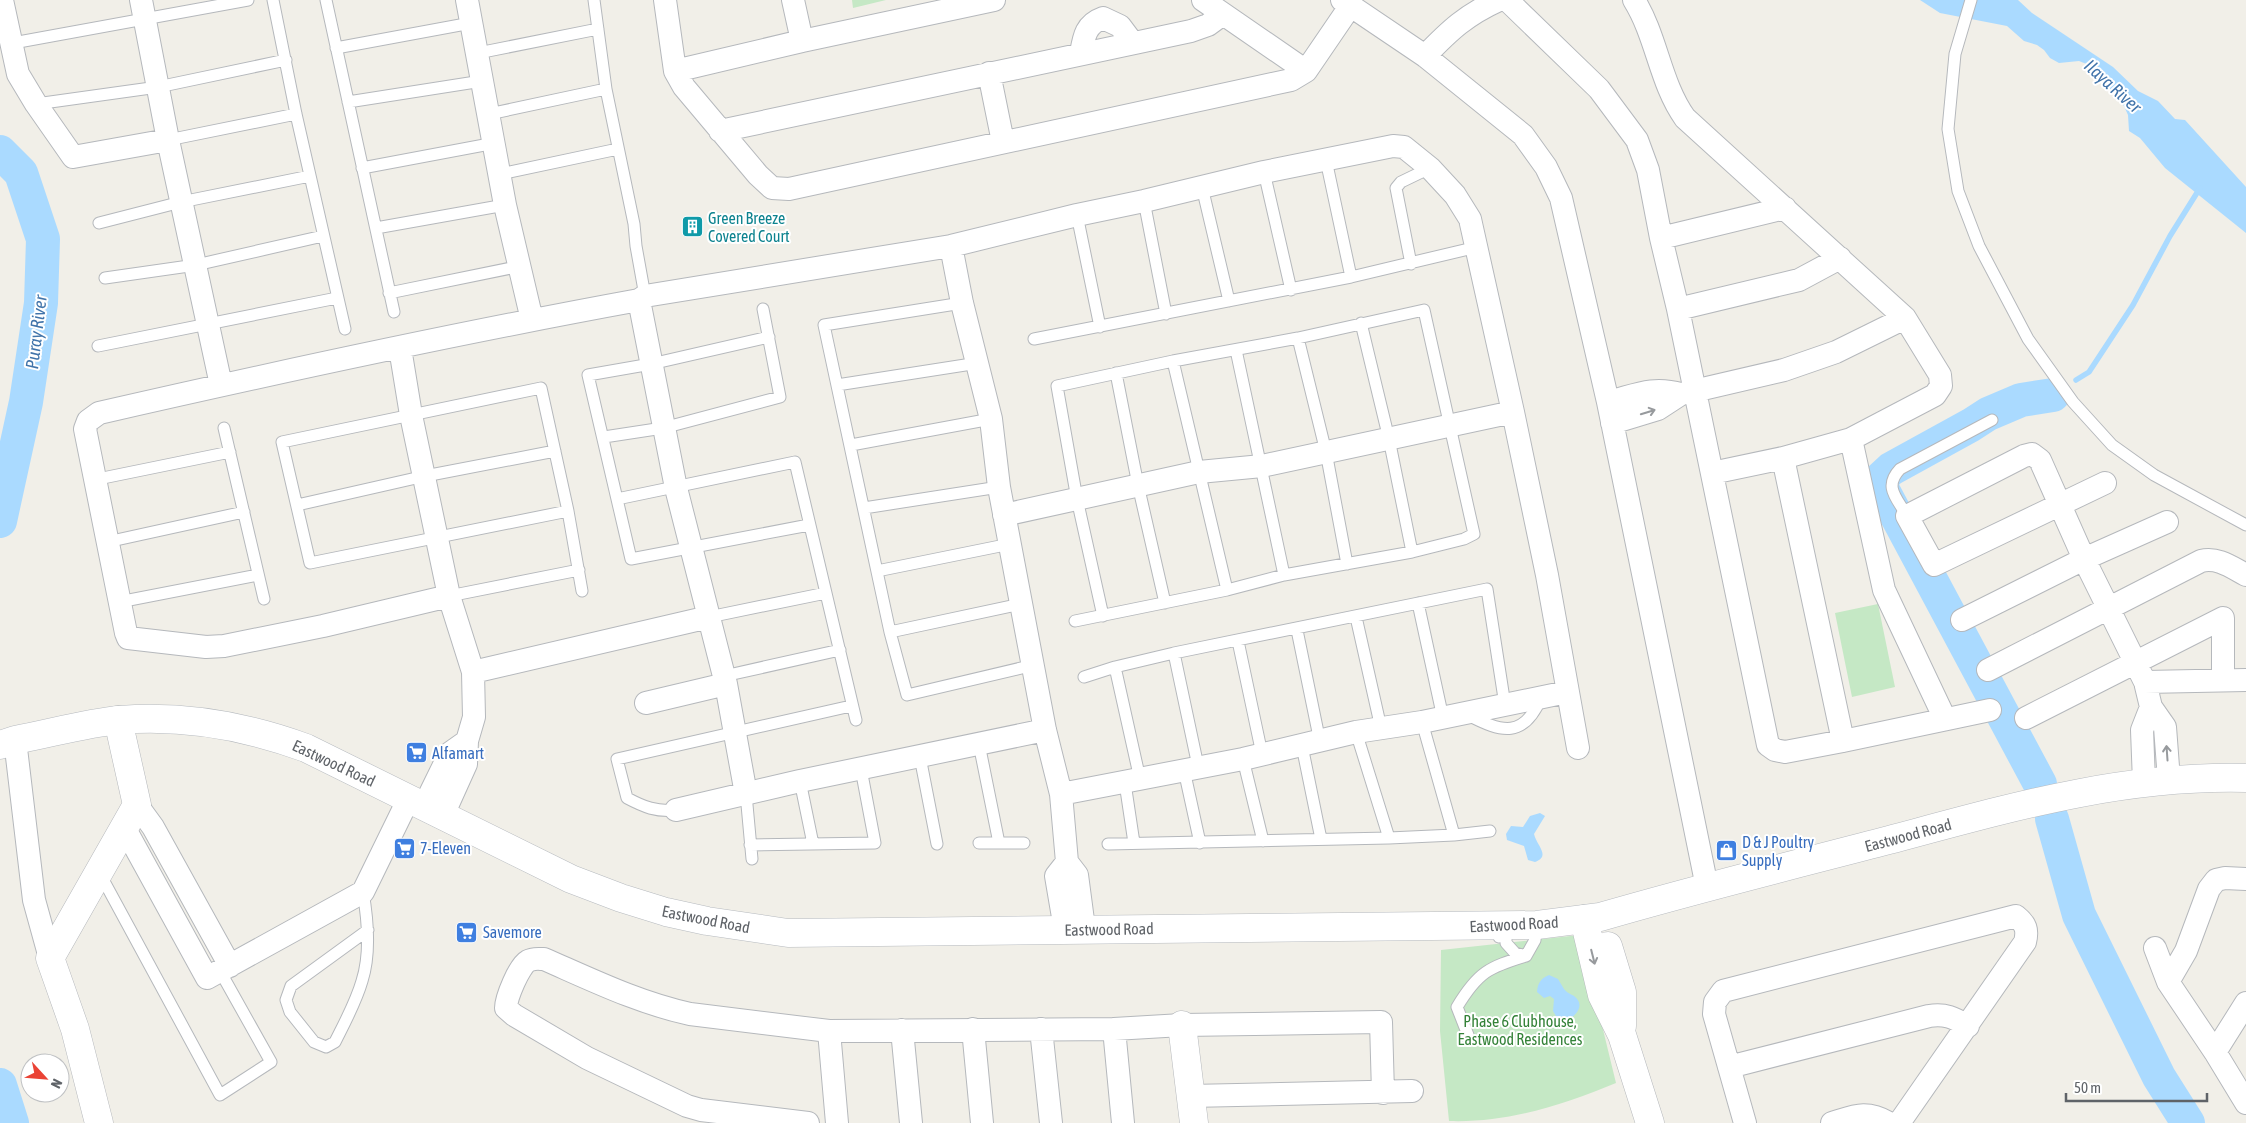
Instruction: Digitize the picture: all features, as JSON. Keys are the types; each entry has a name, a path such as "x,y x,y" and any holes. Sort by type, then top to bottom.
{"main road":[{"name":"Eastwood Road","path":"8,743 118,720 156,719 193,721 238,727 306,748 571,878 666,912 707,921 788,932 1537,925 1592,918 2022,804 2156,781 2246,778"},
{"path":"99,1123 75,1029 50,958 131,816 118,720"},
{"path":"1592,918 1622,992 1622,1035 1650,1123"},
{"path":"1182,1025 1194,1123"}],"street":[{"path":"2,0 13,43 18,74 36,104 73,157 168,140"},
{"path":"467,0 506,205 532,320"},
{"path":"665,0 675,71 684,87 758,175 772,188 789,189 1291,80 1306,71 1347,3 1425,56 1523,135 1546,167 1561,198 1610,413 1707,887"},
{"path":"793,0 802,40"},
{"path":"675,71 802,40 994,0"},
{"path":"1203,0 1306,71"},
{"path":"1425,56 1454,26 1478,9 1499,0"},
{"path":"1507,0 1599,89 1637,140 1648,170 1661,238 1678,309 1688,393 1712,473 1768,745 1775,750 1785,752 1990,710"},
{"path":"1634,0 1658,53 1675,104 1685,118 1905,318 1940,375 1942,386 1935,395 1851,439 1783,458 1712,473"},
{"path":"143,9 168,140 221,385"},
{"path":"720,131 1191,31 1208,24 1224,14"},
{"path":"990,73 1003,142"},
{"path":"449,596 323,626 224,646 206,647 128,638 93,480 85,430 88,421 99,413 221,385 532,320 642,298 951,246 1264,172 1393,146 1404,147 1413,152 1456,195 1470,219 1514,412 1547,575 1578,748"},
{"path":"1661,238 1786,208"},
{"path":"951,246 962,303 990,419 999,487 1021,604 1046,730 1062,794 1067,862 1077,875 1075,929"},
{"path":"1678,309 1799,280 1840,258"},
{"path":"642,298 651,364 663,428 691,549 725,680 746,794"},
{"path":"1610,413 1658,409 1688,393 1784,370 1828,355 1905,318"},
{"path":"131,816 207,978 363,892 425,806 466,764 467,741 474,717 473,672 449,596 411,415 400,348"},
{"path":"1004,515 1199,472 1262,466 1514,412"},
{"path":"1851,439 1884,590 1945,719"},
{"path":"2105,483 2058,504 1934,565 1907,516 2032,454 2040,460 2058,504 2084,559 2145,682 2151,707 2142,730 2156,781"},
{"path":"1783,458 1844,741"},
{"path":"1962,620 2084,559 2167,522"},
{"path":"1988,670 2201,561 2211,558 2246,575"},
{"path":"473,672 710,617"},
{"path":"2026,718 2223,618 2223,680"},
{"path":"646,703 725,680"},
{"path":"2145,682 2246,680"},
{"path":"1062,794 1311,744 1356,732 1443,718 1567,692"},
{"path":"676,810 800,781 1046,730"},
{"path":"8,743 34,900 50,958"},
{"path":"2168,982 2186,951 2209,889 2216,880 2224,878 2246,879"},
{"path":"1744,1123 1714,1014 1715,1002 1724,991 2016,916 2024,922 2027,932 2025,942 1899,1123"},
{"path":"2155,948 2168,982 2215,1052 2246,1103"},
{"path":"808,1123 701,1110 687,1106 587,1058 514,1016 506,1008 506,999 526,962 534,958 544,959 644,1002 668,1009 690,1014 830,1031 1114,1029 1182,1025 1381,1022 1383,1093"},
{"path":"2215,1052 2246,1003"},
{"path":"1729,1067 1939,1014 1951,1016 1968,1026"},
{"path":"973,1029 982,1123"},
{"path":"1041,1029 1051,1123"},
{"path":"1114,1029 1123,1123"},
{"path":"902,1030 911,1123"},
{"path":"830,1031 837,1123"},
{"path":"1190,1096 1412,1091"},
{"path":"1832,1123 1864,1114 1880,1118 1888,1123"}],"lane":[{"path":"13,43 143,9 248,0"},
{"path":"273,0 296,114 345,329"},
{"path":"326,0 394,312"},
{"path":"594,0 606,89 634,224 642,298"},
{"path":"1971,0 1956,54 1948,129 1958,191 1979,246 2028,340 2073,402 2112,445 2154,475 2246,526"},
{"path":"336,48 471,23"},
{"path":"478,53 598,28"},
{"path":"36,104 158,87 286,60"},
{"path":"348,102 482,81"},
{"path":"489,114 606,89"},
{"path":"168,140 296,114"},
{"path":"362,168 494,143"},
{"path":"500,174 618,148"},
{"path":"1326,160 1351,278"},
{"path":"1411,264 1396,188 1402,182 1430,168"},
{"path":"1264,172 1292,290"},
{"path":"99,223 181,202 310,176"},
{"path":"1202,187 1229,300"},
{"path":"1144,201 1166,314"},
{"path":"376,228 506,205"},
{"path":"1077,215 1100,328"},
{"path":"104,278 196,264 323,236"},
{"path":"1034,340 1100,328 1229,300 1351,278 1477,247"},
{"path":"389,293 521,266"},
{"path":"98,346 337,298"},
{"path":"962,303 824,325 890,632 907,695 1034,665"},
{"path":"604,437 663,428 780,398 764,309"},
{"path":"1075,621 1103,616 1227,590 1284,574 1412,552 1464,539 1474,534 1424,310 1298,338 1173,361 1057,386 1077,499 1103,616"},
{"path":"1361,323 1389,438 1412,552"},
{"path":"769,337 651,364 588,374 631,559 809,525"},
{"path":"1298,338 1326,452 1347,564"},
{"path":"1236,350 1284,574"},
{"path":"1173,361 1227,590"},
{"path":"837,385 978,363"},
{"path":"1116,373 1138,485 1165,603"},
{"path":"568,511 310,563 282,442 541,388 568,511 582,591"},
{"path":"851,445 990,419"},
{"path":"1907,516 1893,492 1891,484 1894,475 1900,468 1992,420"},
{"path":"224,428 264,599"},
{"path":"297,505 425,476 555,451"},
{"path":"93,480 230,452"},
{"path":"617,499 795,462 840,650 851,706 856,720"},
{"path":"864,508 999,487"},
{"path":"107,542 244,512"},
{"path":"877,571 1010,544"},
{"path":"449,596 579,570"},
{"path":"119,602 258,575"},
{"path":"1084,677 1115,667 1174,653 1297,630 1418,602 1487,589 1505,705"},
{"path":"710,617 826,593"},
{"path":"1418,602 1443,718 1454,835"},
{"path":"890,632 1021,604"},
{"path":"1356,617 1381,728"},
{"path":"1297,630 1321,839"},
{"path":"1238,641 1263,841"},
{"path":"725,680 840,650"},
{"path":"1174,653 1200,843"},
{"path":"1115,667 1132,781 1134,843"},
{"path":"1443,718 1501,729 1518,727 1534,715 1542,698"},
{"path":"676,810 663,812 649,809 627,798 617,759 851,706"},
{"path":"1356,732 1390,838"},
{"path":"979,744 998,843"},
{"path":"920,757 937,844"},
{"path":"750,845 875,843 861,768"},
{"path":"800,781 813,844"},
{"path":"746,794 752,860"},
{"path":"1108,844 1390,838 1490,831"},
{"path":"979,843 1024,843"},
{"path":"98,871 220,1095 271,1062 225,969"},
{"path":"363,892 368,930 363,981 335,1042 326,1047 314,1042 290,1012 286,1000 291,986 368,930"},
{"path":"1468,1035 1457,1007 1468,988 1484,972 1496,965 1526,956 1535,940 1537,925"},
{"path":"1497,938 1506,933 1506,943 1514,953 1526,956"}],"green space":[{"path":"852,0 886,0 853,8"},
{"path":"1878,604 1895,687 1852,697 1835,613"},
{"name":"Phase 6 Clubhouse, Eastwood Residences","path":"1580,935 1616,1083 1555,1105 1513,1116 1471,1121 1449,1121 1440,1031 1441,950"}],"water":[{"name":"Ilaya River","path":"1920,0 2018,0 2032,13 2113,67 2138,91 2158,101 2175,119 2185,120 2246,187 2246,233 2165,168 2140,138 2129,131 2128,115 2124,106 2089,65 2079,61 2059,63 2050,58 2037,45 2024,41 2007,26 1940,13"},
{"path":"1540,813 1545,816 1534,834 1543,854 1540,860 1535,862 1528,860 1524,846 1507,840 1506,834 1511,826 1523,827 1530,816"},
{"path":"1549,975 1558,979 1565,990 1578,999 1578,1010 1566,1021 1556,1016 1553,1011 1554,999 1550,996 1544,998 1537,992 1540,982"}],"waterway":[{"name":"Puray River","path":"0,152 21,173 43,239 41,303 26,402 0,521"},
{"path":"2076,380 2089,372 2133,305 2170,236 2200,188"},
{"path":"2040,784 1878,481 1891,469 1988,414 2021,400 2053,395"},
{"path":"2052,819 2079,915 2159,1077 2188,1123"},
{"name":"Puray River","path":"0,1085 12,1123"}],"place":[{"name":"Green Breeze Covered Court","path":"692,227"},
{"name":"Alfamart","path":"416,753"},
{"name":"7-Eleven","path":"404,848"},
{"name":"D & J Poultry Supply","path":"1726,851"},
{"name":"Savemore","path":"467,932"}]}
